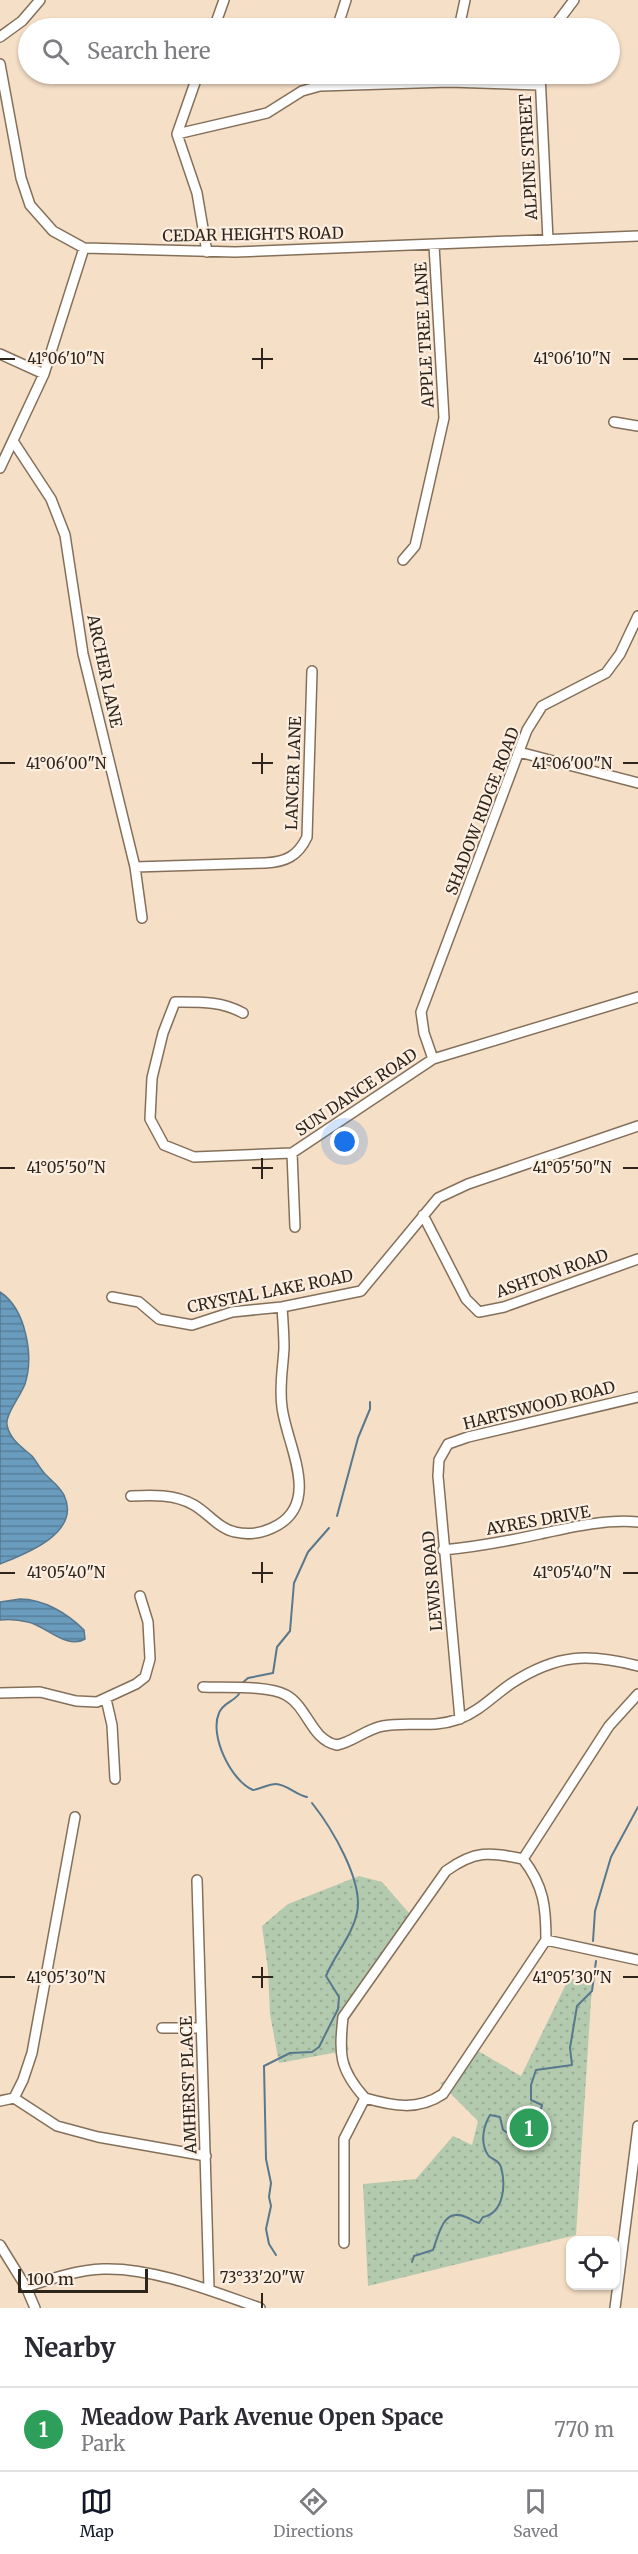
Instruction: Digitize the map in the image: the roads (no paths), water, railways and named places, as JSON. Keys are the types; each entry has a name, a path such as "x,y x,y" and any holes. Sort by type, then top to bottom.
{"street":[{"path":"24,18 39,0"},
{"path":"218,18 224,0"},
{"path":"340,18 346,0"},
{"path":"461,18 465,0"},
{"path":"560,18 574,0"},
{"path":"0,37 18,24"},
{"name":"CEDAR HEIGHTS ROAD","path":"0,64 21,178 30,206 53,231 84,248 207,252 638,236"},
{"path":"194,84 177,134 197,193 207,252"},
{"path":"177,134 267,112 302,92 320,86 352,84"},
{"path":"526,84 539,85"},
{"name":"ALPINE STREET","path":"539,85 548,240"},
{"name":"APPLE TREE LANE","path":"403,560 415,546 444,418 435,245"},
{"path":"0,468 44,374 84,248"},
{"path":"0,354 44,374"},
{"path":"614,422 638,426"},
{"name":"ARCHER LANE","path":"14,441 51,499 65,535 83,654 135,867 142,918"},
{"name":"SHADOW RIDGE ROAD","path":"432,1059 424,1033 421,1012 527,730 542,706 606,673 620,654 638,616"},
{"name":"LANCER LANE","path":"135,867 274,862 295,855 307,837 312,672"},
{"path":"519,752 638,783"},
{"name":"SUN DANCE ROAD","path":"243,1013 229,1005 214,1002 175,1002 163,1034 152,1078 150,1119 164,1145 194,1157 292,1153 432,1059 638,997"},
{"name":"CRYSTAL LAKE ROAD","path":"112,1297 139,1302 159,1319 192,1325 232,1312 282,1307 361,1291 438,1198 468,1184 638,1126"},
{"path":"292,1153 295,1227"},
{"name":"ASHTON ROAD","path":"423,1215 466,1299 479,1312 504,1307 638,1259"},
{"path":"131,1496 170,1497 194,1504 232,1532 253,1535 280,1524 295,1510 299,1491 299,1470 288,1437 282,1407 280,1377 284,1349 282,1307"},
{"name":"HARTSWOOD ROAD","path":"448,1444 468,1437 638,1397"},
{"name":"LEWIS ROAD","path":"448,1444 439,1460 438,1476 460,1719"},
{"name":"AYRES DRIVE","path":"443,1550 476,1547 575,1527 627,1521 638,1522"},
{"path":"0,1693 40,1692 85,1701 106,1699 136,1684 145,1677 150,1659 148,1622 140,1596"},
{"path":"203,1687 265,1689 285,1694 298,1704 323,1740 337,1745 384,1726 441,1725 460,1719 471,1714 512,1683 546,1665 580,1657 612,1659 638,1666"},
{"path":"523,1859 609,1726 638,1694"},
{"path":"106,1699 112,1725 115,1779"},
{"path":"14,2098 32,2053 75,1817"},
{"path":"494,1853 523,1859 535,1875 542,1891 546,1917 546,1940 443,2094 430,2103 411,2107 365,2098 344,2072 340,2044 343,2017 446,1871 461,1860 476,1854 494,1853"},
{"name":"AMHERST PLACE","path":"197,1880 209,2288"},
{"path":"546,1940 638,1960"},
{"path":"162,2028 201,2028"},
{"path":"0,2101 14,2098 57,2126 98,2137 206,2156"},
{"path":"344,2243 344,2139 365,2098"},
{"path":"615,2308 638,2126"},
{"path":"0,2245 26,2288 35,2308"},
{"path":"26,2288 61,2276 103,2269 129,2271 209,2288 260,2308"}],"water":[{"path":"0,1292 9,1300 22,1321 29,1360 25,1384 8,1416 7,1425 14,1439 60,1489 67,1508 65,1520 48,1540 0,1564"},
{"path":"20,1599 38,1602 63,1613 84,1630 85,1639 71,1642 35,1624 0,1620 0,1602"}],"waterway":[{"path":"337,1516 358,1438 370,1409 370,1402"},
{"path":"240,1685 248,1678 273,1673 277,1647 290,1631 294,1583 308,1552 329,1528"},
{"path":"239,1694 221,1710 217,1722 220,1745 230,1767 237,1777 253,1790 280,1784 307,1797"},
{"path":"276,2255 269,2244 266,2229 271,2206 269,2197 271,2183 266,2159 264,2066 290,2053 312,2052 319,2047 338,2009 339,1997 326,1976 357,1913 358,1900 351,1870 328,1826 312,1803"},
{"path":"593,1941 595,1911 611,1857 638,1807"},
{"path":"412,2262 414,2256 433,2250 440,2230 447,2219 458,2215 479,2223 499,2204 503,2190 503,2174 497,2161 488,2155 484,2145 484,2130 490,2115 500,2117 503,2130 508,2133 515,2114 522,2116 530,2124 538,2122 542,2105 531,2100 531,2085 536,2070 572,2065 570,2048 577,2006 592,1991 596,1961"}],"place":[{"name":"Meadow Park Avenue Open Space","path":"529,2128"}]}
